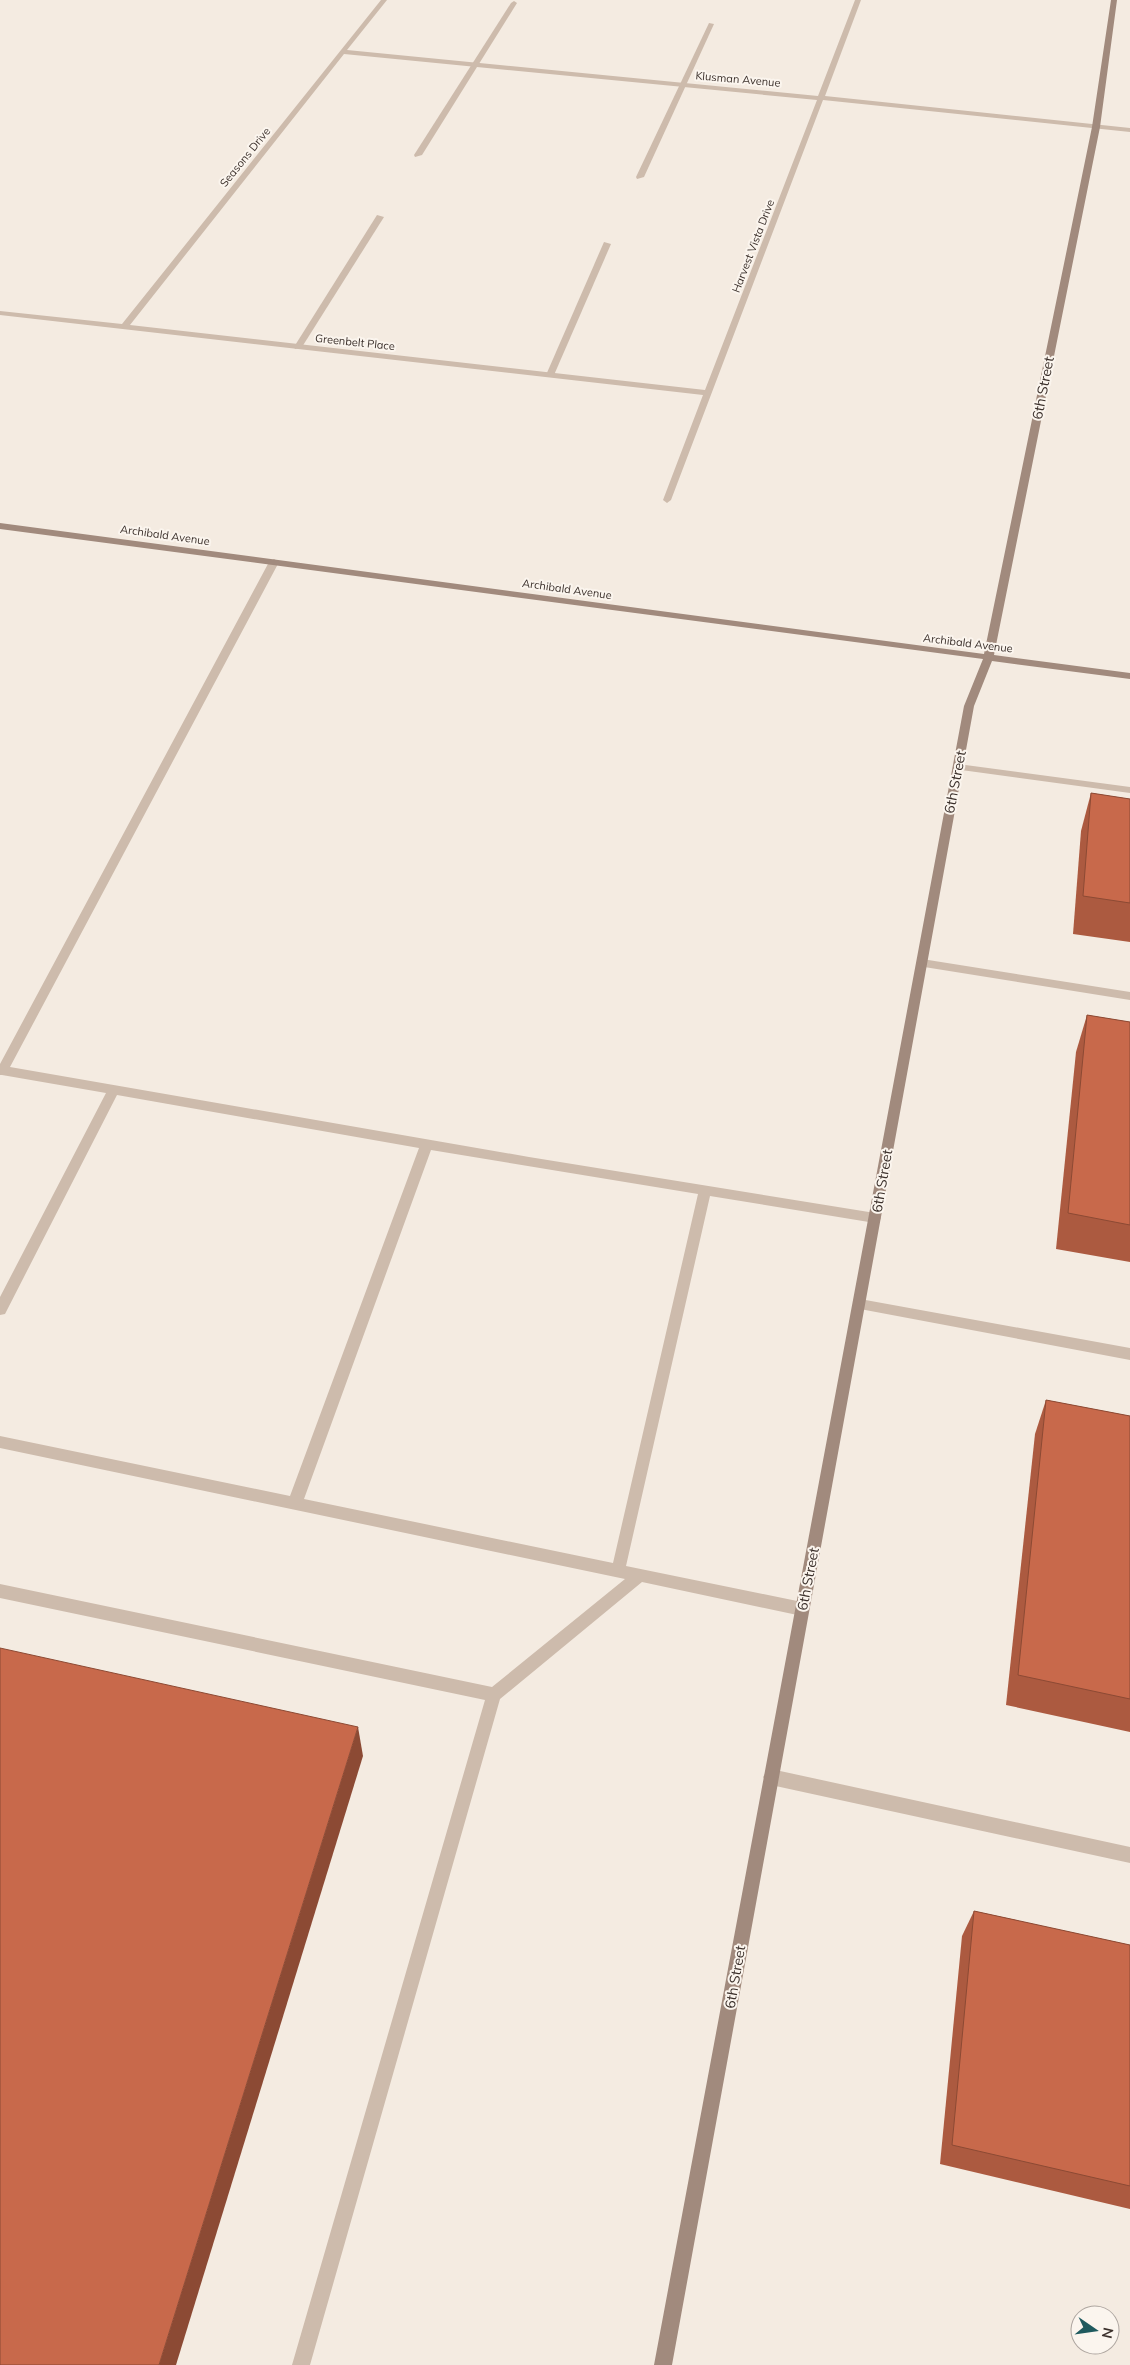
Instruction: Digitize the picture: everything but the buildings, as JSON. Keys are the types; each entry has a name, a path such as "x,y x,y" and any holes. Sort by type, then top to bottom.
{"main road":[{"name":"6th Street","path":"663,2365 958,767 970,706 988,658 1096,127 1114,0"},
{"name":"Archibald Avenue","path":"0,526 1130,676"}],"street":[{"name":"Seasons Drive","path":"124,327 384,0"},
{"name":"Harvest Vista Drive","path":"667,500 858,0"},
{"path":"418,155 514,3"},
{"path":"640,177 711,24"},
{"name":"Klusman Avenue","path":"343,52 1130,130"},
{"path":"298,347 380,217"},
{"path":"550,375 606,244"},
{"name":"Greenbelt Place","path":"0,313 708,393"},
{"path":"274,562 1,1070 427,1144 875,1218"},
{"path":"958,767 1130,790"},
{"path":"922,963 1130,996"},
{"path":"0,1310 113,1090"},
{"path":"295,1503 427,1144"},
{"path":"618,1571 705,1190"},
{"path":"860,1304 1130,1354"},
{"path":"0,1442 802,1609"},
{"path":"301,2365 494,1695 640,1575"},
{"path":"0,1591 494,1695"},
{"path":"771,1777 1130,1854"}]}
